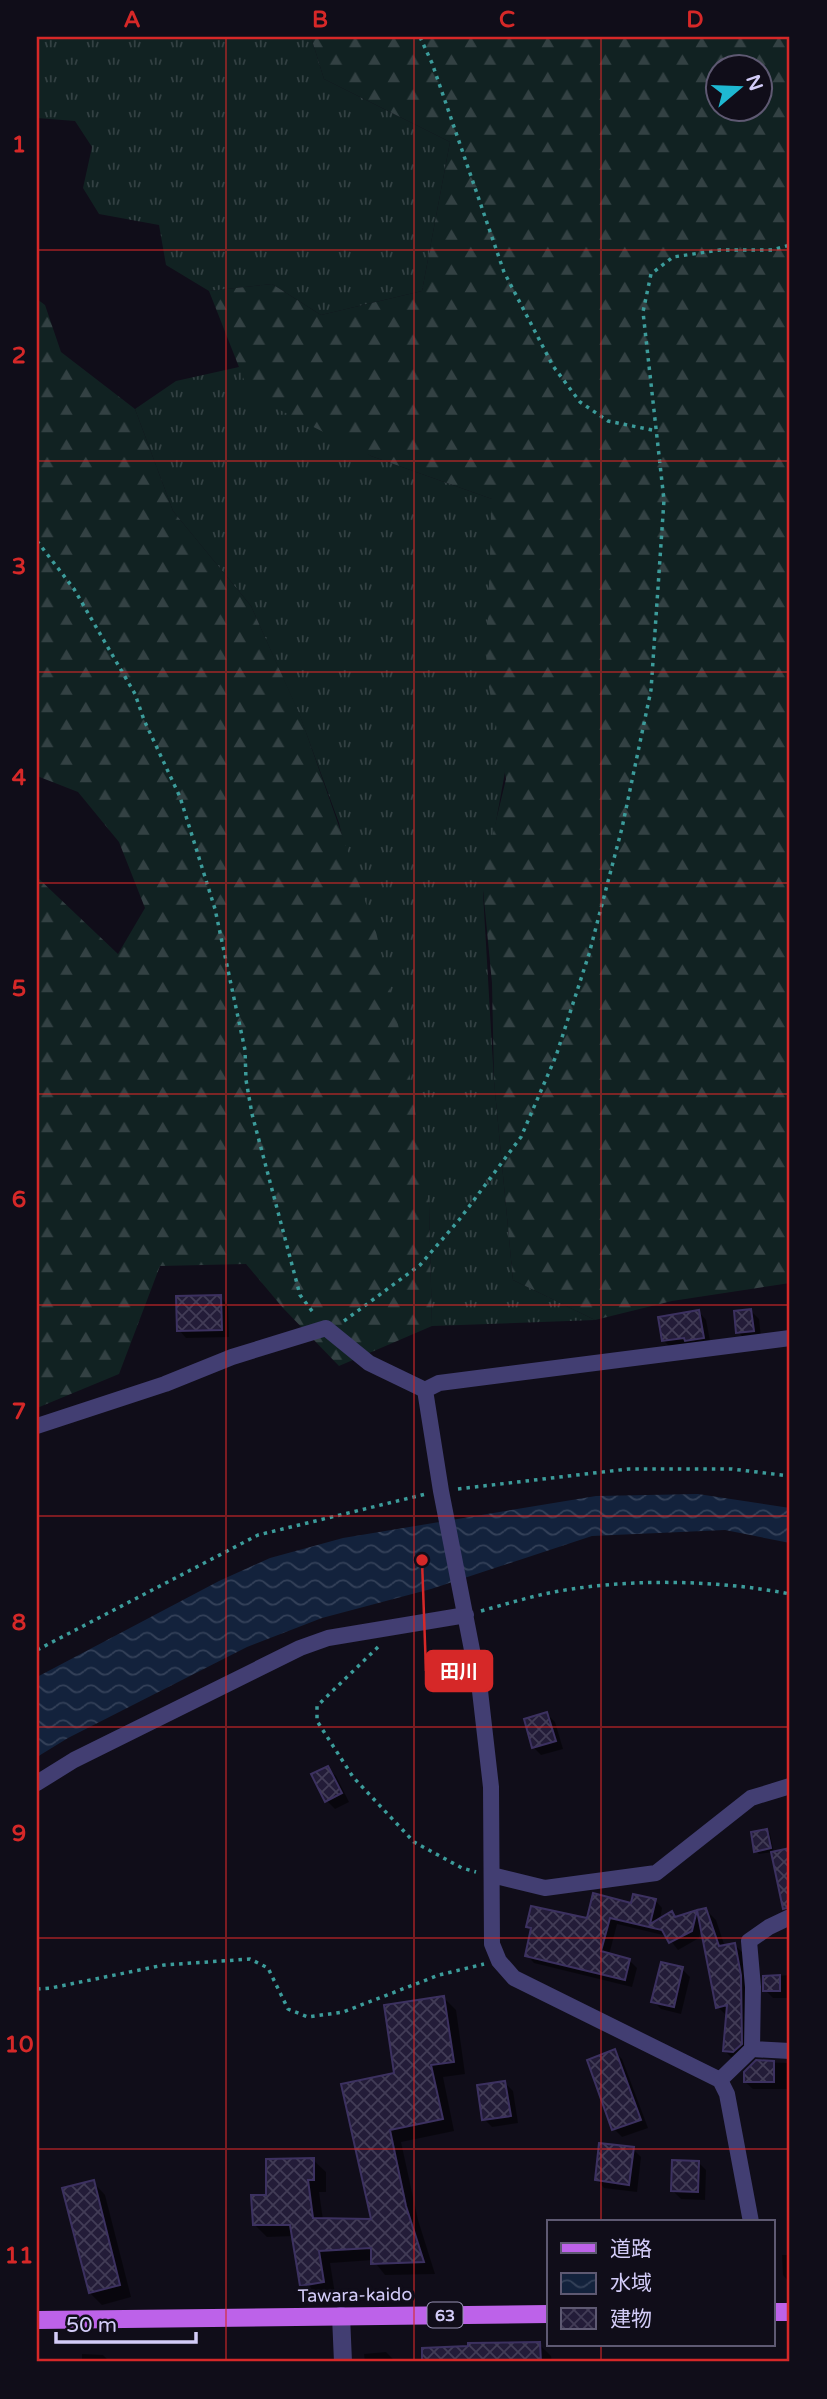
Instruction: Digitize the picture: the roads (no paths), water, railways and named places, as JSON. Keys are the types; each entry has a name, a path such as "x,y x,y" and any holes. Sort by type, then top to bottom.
{"main road":[{"name":"Tawara-kaido","path":"37,2320 547,2314"}],"street":[{"path":"37,1426 165,1384 232,1357 326,1328 369,1363 425,1390"},
{"path":"425,1390 439,1383 790,1338"},
{"path":"425,1390 441,1491 480,1691 491,1787 492,1944 499,1961 514,1978 720,2080 727,2094 751,2220"},
{"path":"37,1783 75,1760 300,1648 328,1638 465,1611"},
{"path":"492,1875 545,1888 656,1873 751,1798 790,1786"},
{"path":"720,2080 752,2049 753,1987 748,1941 790,1917"},
{"path":"752,2049 790,2051"},
{"path":"341,2316 343,2362"}],"water":[{"path":"698,1494 790,1508 790,1543 725,1530 592,1536 431,1589 322,1618 247,1647 68,1738 37,1757 37,1677 219,1581 270,1558 343,1538 596,1496"}],"place":[{"name":"田川","path":"422,1560"}]}
